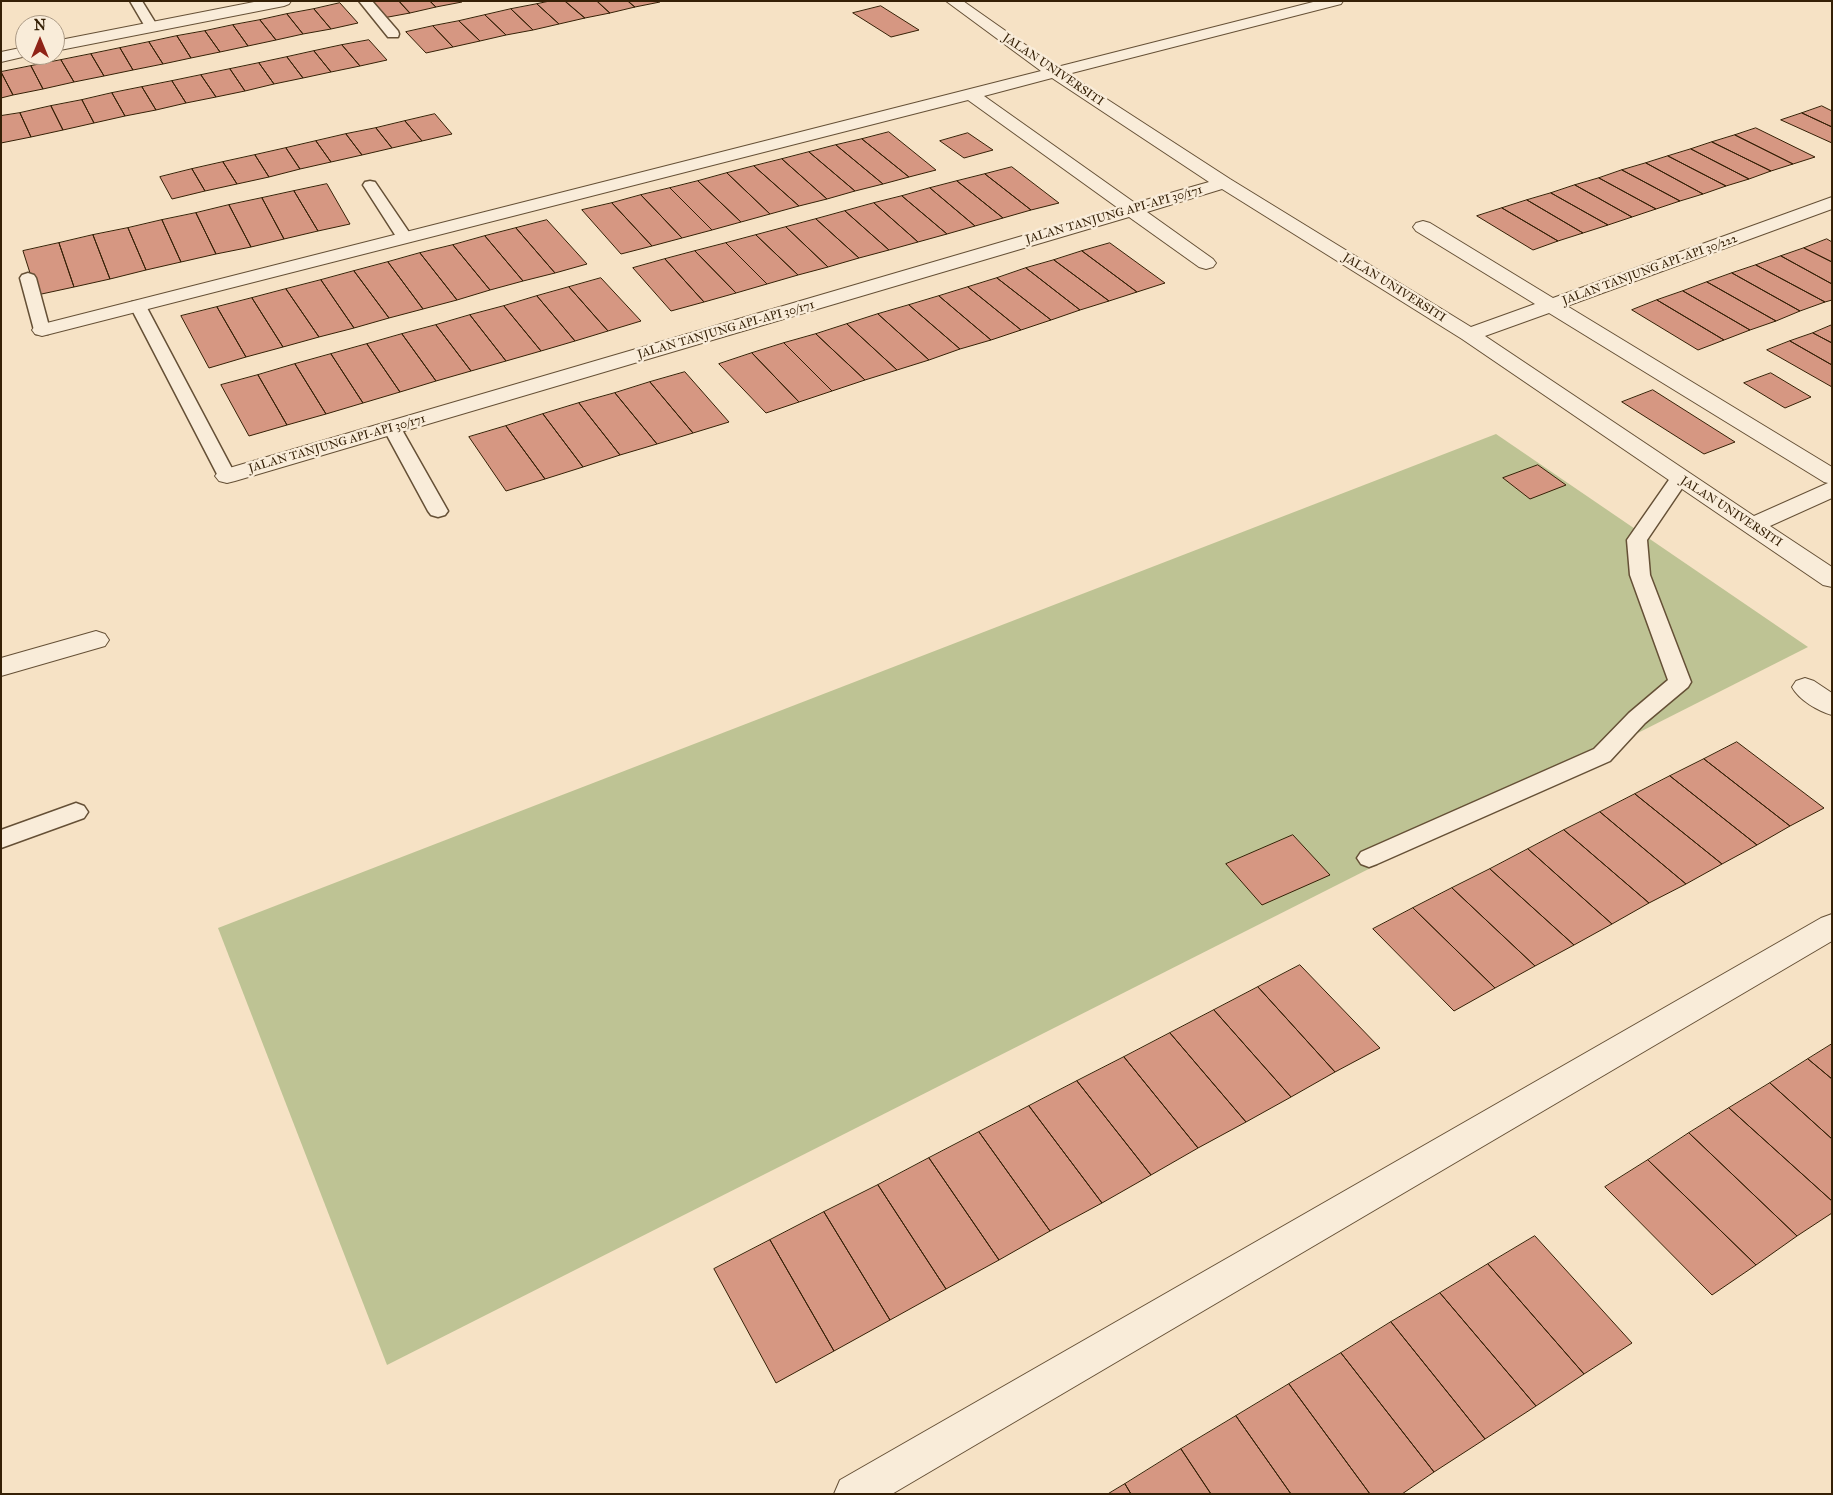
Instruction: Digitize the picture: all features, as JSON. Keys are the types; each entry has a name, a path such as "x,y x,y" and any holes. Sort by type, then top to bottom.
{"street":[{"path":"65,44 284,1"},
{"name":"JALAN UNIVERSITI","path":"953,1 1055,73 1224,183 1468,335 1753,525 1832,580"},
{"path":"42,330 1336,1"},
{"path":"1,57 15,54"},
{"path":"971,94 1206,264"},
{"name":"JALAN TANJUNG API-API 30/171","path":"227,476 1224,183"},
{"name":"JALAN TANJUNG API-API 30/222","path":"1468,335 1832,203"},
{"path":"1423,227 1832,477"},
{"path":"1753,525 1832,489"},
{"path":"1,667 96,640"},
{"path":"1805,687 1832,706"},
{"path":"854,1494 1832,926"}],"lane":[{"path":"136,1 152,27"},
{"path":"365,1 393,34"},
{"path":"370,185 405,238"},
{"path":"28,278 42,330"},
{"path":"138,306 227,476"},
{"path":"392,428 438,511"},
{"path":"1369,858 1602,755 1637,718 1680,682 1640,575 1637,540 1680,478"},
{"path":"1,839 76,812"}],"green space":[{"path":"1496,434 1808,647 387,1365 218,928"}],"building":[{"path":"368,1 399,1 410,13 383,18"},
{"path":"399,1 430,1 436,7 410,13"},
{"path":"430,1 462,1 462,2 436,7"},
{"path":"550,1 565,1 585,18 559,24 537,4"},
{"path":"565,1 597,1 610,13 585,18"},
{"path":"597,1 628,1 635,7 610,13"},
{"path":"628,1 660,1 660,2 635,7"},
{"path":"340,3 358,23 331,29 314,9"},
{"path":"537,4 559,24 533,30 511,9"},
{"path":"881,6 919,30 891,37 853,13"},
{"path":"314,9 331,29 303,34 287,14"},
{"path":"511,9 533,30 506,35 485,15"},
{"path":"287,14 303,34 276,40 260,20"},
{"path":"485,15 506,35 480,41 459,21"},
{"path":"260,20 276,40 248,46 233,25"},
{"path":"459,21 480,41 453,47 433,26"},
{"path":"233,25 248,46 220,52 205,31"},
{"path":"433,26 453,47 426,53 406,32"},
{"path":"205,31 220,52 191,58 177,36"},
{"path":"177,36 191,58 163,64 149,42"},
{"path":"369,40 387,60 360,66 342,45"},
{"path":"149,42 163,64 133,70 120,48"},
{"path":"342,45 360,66 331,72 314,51"},
{"path":"120,48 133,70 104,76 91,54"},
{"path":"314,51 331,72 303,78 287,57"},
{"path":"91,54 104,76 74,82 64,65 65,59"},
{"path":"287,57 303,78 274,84 259,63"},
{"path":"259,63 274,84 245,91 230,69"},
{"path":"64,65 74,82 43,89 31,66"},
{"path":"31,66 43,89 13,95 1,72"},
{"path":"230,69 245,91 216,97 201,75"},
{"path":"1,72 13,95 1,98"},
{"path":"201,75 216,97 186,103 172,81"},
{"path":"172,81 186,103 156,110 142,87"},
{"path":"142,87 156,110 125,116 112,93"},
{"path":"112,93 125,116 94,123 82,100"},
{"path":"82,100 94,123 63,130 51,106"},
{"path":"51,106 63,130 31,137 20,113"},
{"path":"1822,106 1832,111 1832,127 1802,113"},
{"path":"20,113 31,137 1,143 1,116"},
{"path":"1802,113 1832,127 1832,143 1781,120"},
{"path":"435,114 452,134 422,141 405,121"},
{"path":"405,121 422,141 392,148 376,128"},
{"path":"376,128 392,148 362,155 346,134"},
{"path":"1756,128 1815,157 1793,164 1735,135"},
{"path":"889,132 936,170 909,177 862,139"},
{"path":"968,133 993,150 964,158 940,141"},
{"path":"346,134 362,155 331,162 316,141"},
{"path":"1735,135 1793,164 1771,171 1712,142"},
{"path":"862,139 909,177 883,184 836,145"},
{"path":"316,141 331,162 300,169 286,148"},
{"path":"1712,142 1771,171 1749,179 1691,149"},
{"path":"836,145 883,184 855,191 809,152"},
{"path":"286,148 300,169 269,177 255,155"},
{"path":"1691,149 1749,179 1726,186 1668,156"},
{"path":"809,152 855,191 827,199 782,159"},
{"path":"255,155 269,177 237,184 223,162"},
{"path":"1668,156 1726,186 1703,194 1646,163"},
{"path":"782,159 827,199 799,206 754,166"},
{"path":"223,162 237,184 205,191 192,169"},
{"path":"1646,163 1703,194 1680,201 1622,170"},
{"path":"754,166 799,206 770,214 727,173"},
{"path":"1012,167 1059,203 1031,210 985,174"},
{"path":"192,169 205,191 172,199 160,177"},
{"path":"1622,170 1680,201 1656,209 1599,178"},
{"path":"727,173 770,214 741,222 698,181"},
{"path":"985,174 1031,210 1003,218 957,181"},
{"path":"1599,178 1656,209 1632,217 1575,185"},
{"path":"698,181 741,222 712,230 670,188"},
{"path":"957,181 1003,218 975,226 930,188"},
{"path":"327,184 350,224 318,231 294,191"},
{"path":"1575,185 1632,217 1608,225 1551,193"},
{"path":"670,188 712,230 682,238 641,195"},
{"path":"930,188 975,226 947,234 902,196"},
{"path":"294,191 318,231 284,239 262,198"},
{"path":"1551,193 1608,225 1583,233 1527,200"},
{"path":"641,195 682,238 652,246 612,203"},
{"path":"902,196 947,234 918,242 874,203"},
{"path":"262,198 284,239 251,247 229,205"},
{"path":"1527,200 1583,233 1558,241 1502,208"},
{"path":"612,203 652,246 621,254 582,210"},
{"path":"874,203 918,242 889,250 845,211"},
{"path":"229,205 251,247 216,254 196,213"},
{"path":"1502,208 1558,241 1533,250 1477,216"},
{"path":"845,211 889,250 859,258 816,219"},
{"path":"196,213 216,254 181,262 162,220"},
{"path":"816,219 859,258 828,267 786,227"},
{"path":"162,220 181,262 146,270 128,228"},
{"path":"547,220 587,264 555,273 516,228"},
{"path":"786,227 828,267 798,275 756,235"},
{"path":"128,228 146,270 110,279 93,235"},
{"path":"516,228 555,273 523,281 485,236"},
{"path":"93,235 110,279 74,287 59,243"},
{"path":"756,235 798,275 767,284 726,243"},
{"path":"485,236 523,281 490,290 453,245"},
{"path":"1827,239 1832,242 1832,262 1804,248"},
{"path":"59,243 74,287 37,295 23,251"},
{"path":"726,243 767,284 736,293 695,251"},
{"path":"1110,243 1165,283 1137,292 1082,251"},
{"path":"453,245 490,290 457,300 420,253"},
{"path":"1804,248 1832,262 1832,284 1781,256"},
{"path":"695,251 736,293 704,302 665,259"},
{"path":"1082,251 1137,292 1109,301 1054,260"},
{"path":"420,253 457,300 423,309 388,262"},
{"path":"1781,256 1832,284 1832,300 1825,302 1756,265"},
{"path":"665,259 704,302 671,311 633,268"},
{"path":"1054,260 1109,301 1080,310 1026,268"},
{"path":"388,262 423,309 389,318 354,271"},
{"path":"1756,265 1825,302 1800,311 1732,273"},
{"path":"1026,268 1080,310 1051,320 997,278"},
{"path":"354,271 389,318 354,328 321,280"},
{"path":"1732,273 1800,311 1776,321 1707,282"},
{"path":"601,278 641,321 608,331 569,287"},
{"path":"997,278 1051,320 1021,330 968,287"},
{"path":"321,280 354,328 319,337 286,289"},
{"path":"1707,282 1776,321 1750,330 1683,291"},
{"path":"569,287 608,331 575,341 537,296"},
{"path":"968,287 1021,330 991,340 939,296"},
{"path":"286,289 319,337 283,347 252,298"},
{"path":"1683,291 1750,330 1724,340 1657,300"},
{"path":"537,296 575,341 541,351 504,306"},
{"path":"939,296 991,340 960,349 909,305"},
{"path":"252,298 283,347 246,357 217,307"},
{"path":"1657,300 1724,340 1698,350 1632,310"},
{"path":"909,305 960,349 929,360 878,314"},
{"path":"504,306 541,351 506,361 470,315"},
{"path":"217,307 246,357 209,368 181,316"},
{"path":"878,314 929,360 897,370 847,324"},
{"path":"470,315 506,361 471,371 436,325"},
{"path":"847,324 897,370 865,380 816,334"},
{"path":"436,325 471,371 436,381 402,334"},
{"path":"1832,325 1832,343 1813,333"},
{"path":"1813,333 1832,343 1832,365 1790,341"},
{"path":"402,334 436,381 400,392 367,344"},
{"path":"816,334 865,380 832,391 784,343"},
{"path":"1790,341 1832,365 1832,387 1767,350"},
{"path":"784,343 832,391 799,402 752,353"},
{"path":"367,344 400,392 363,403 331,354"},
{"path":"752,353 799,402 766,413 719,364"},
{"path":"331,354 363,403 326,414 295,364"},
{"path":"295,364 326,414 287,425 258,375"},
{"path":"685,372 729,422 693,433 650,382"},
{"path":"1771,373 1811,397 1785,408 1744,383"},
{"path":"258,375 287,425 249,436 221,385"},
{"path":"650,382 693,433 657,444 615,393"},
{"path":"1653,390 1735,442 1704,454 1622,402"},
{"path":"615,393 657,444 620,455 579,403"},
{"path":"579,403 620,455 583,467 543,414"},
{"path":"543,414 583,467 545,479 506,426"},
{"path":"506,426 545,479 506,491 469,437"},
{"path":"1538,465 1566,485 1530,499 1503,478"},
{"path":"1737,742 1824,808 1790,826 1704,759"},
{"path":"1704,759 1790,826 1757,845 1670,776"},
{"path":"1670,776 1757,845 1722,864 1635,794"},
{"path":"1635,794 1722,864 1686,884 1600,812"},
{"path":"1600,812 1686,884 1649,903 1564,830"},
{"path":"1564,830 1649,903 1612,924 1528,849"},
{"path":"1293,835 1330,875 1262,905 1226,864"},
{"path":"1528,849 1612,924 1574,945 1490,869"},
{"path":"1490,869 1574,945 1535,966 1452,888"},
{"path":"1452,888 1535,966 1495,988 1413,908"},
{"path":"1413,908 1495,988 1454,1011 1373,929"},
{"path":"1300,965 1380,1048 1335,1072 1258,987"},
{"path":"1258,987 1335,1072 1291,1097 1214,1010"},
{"path":"1214,1010 1291,1097 1246,1122 1170,1033"},
{"path":"1170,1033 1246,1122 1198,1148 1124,1057"},
{"path":"1832,1044 1832,1079 1808,1059"},
{"path":"1124,1057 1198,1148 1151,1175 1077,1081"},
{"path":"1808,1059 1832,1079 1832,1139 1770,1083"},
{"path":"1077,1081 1151,1175 1102,1203 1029,1106"},
{"path":"1770,1083 1832,1139 1832,1201 1729,1108"},
{"path":"1029,1106 1102,1203 1050,1231 979,1132"},
{"path":"1729,1108 1832,1201 1832,1213 1797,1236 1689,1133"},
{"path":"979,1132 1050,1231 999,1260 929,1158"},
{"path":"1689,1133 1797,1236 1756,1265 1648,1160"},
{"path":"929,1158 999,1260 946,1289 878,1185"},
{"path":"1648,1160 1756,1265 1712,1295 1605,1187"},
{"path":"878,1185 946,1289 890,1320 824,1212"},
{"path":"824,1212 890,1320 834,1351 770,1240"},
{"path":"1535,1236 1632,1343 1584,1374 1488,1264"},
{"path":"770,1240 834,1351 776,1383 714,1269"},
{"path":"1488,1264 1584,1374 1536,1406 1440,1293"},
{"path":"1440,1293 1536,1406 1485,1439 1391,1322"},
{"path":"1391,1322 1485,1439 1434,1472 1341,1353"},
{"path":"1341,1353 1434,1472 1402,1494 1370,1494 1289,1384"},
{"path":"1289,1384 1370,1494 1291,1494 1236,1416"},
{"path":"1236,1416 1291,1494 1211,1494 1181,1449"},
{"path":"1181,1449 1211,1494 1131,1494 1125,1484"},
{"path":"1125,1484 1131,1494 1108,1494"}]}
